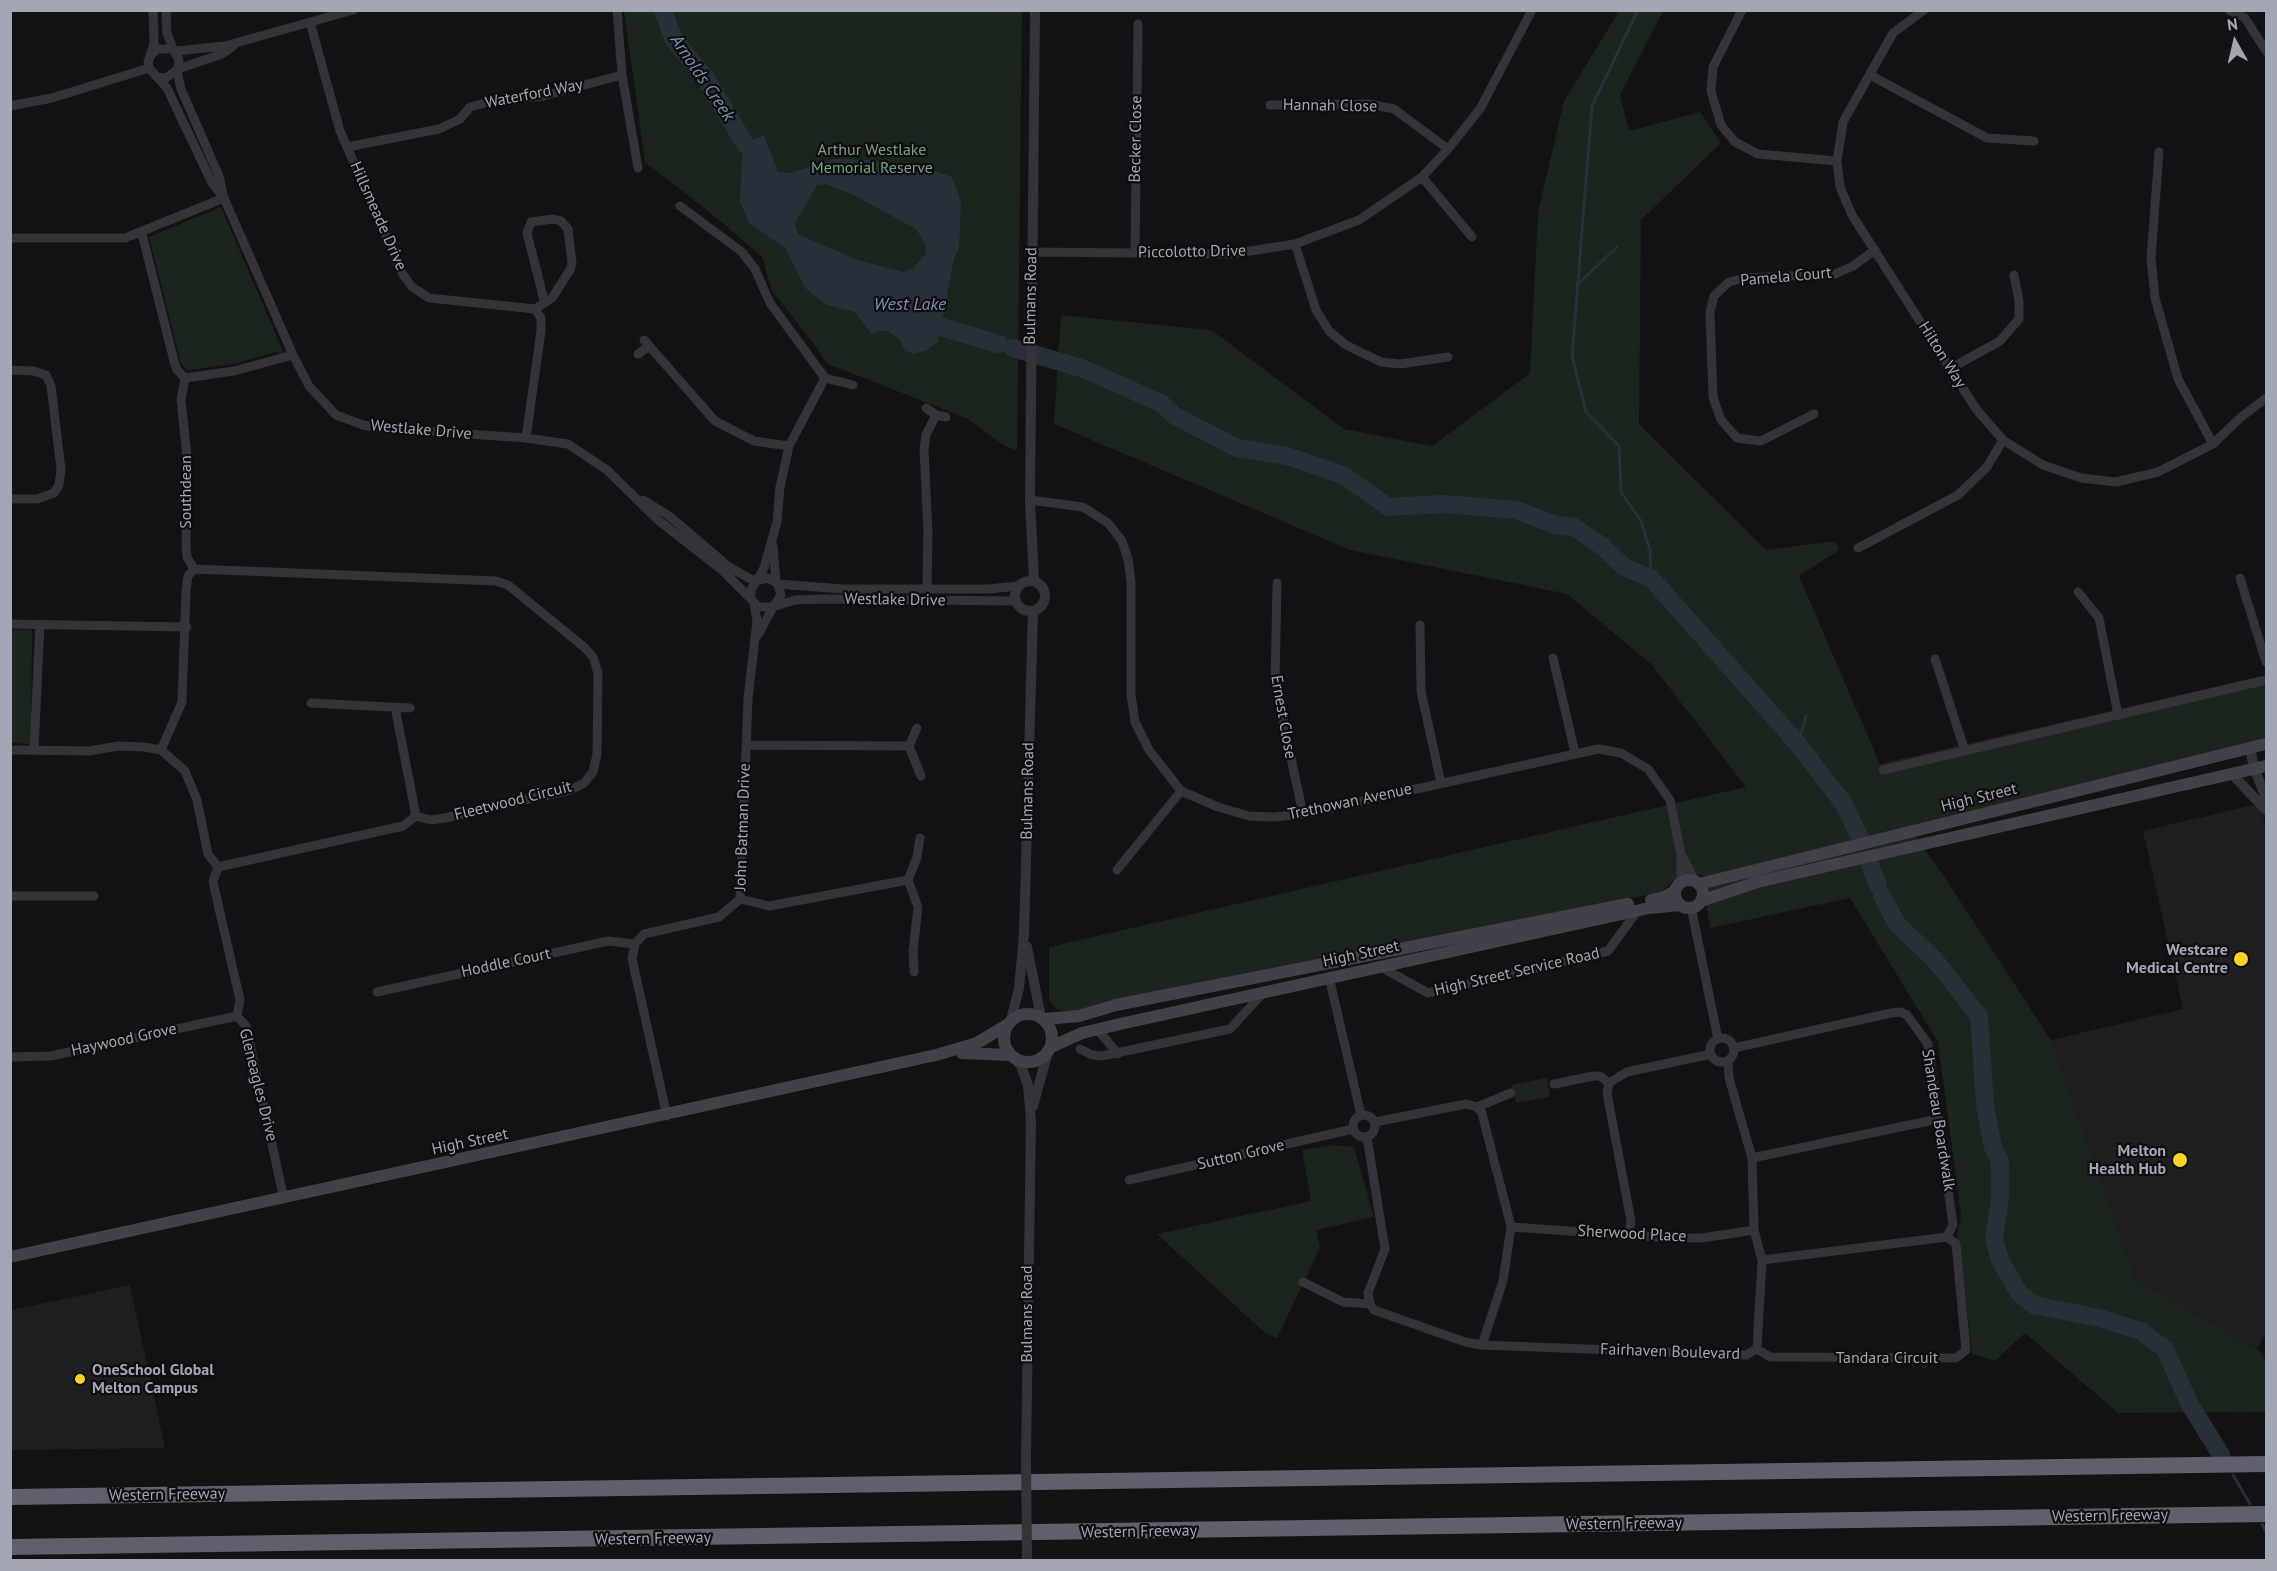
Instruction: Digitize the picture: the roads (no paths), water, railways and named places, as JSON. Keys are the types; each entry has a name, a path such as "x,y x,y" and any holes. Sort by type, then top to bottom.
{"highway":[{"name":"Western Freeway","path":"10,1497 2266,1464"},
{"name":"Western Freeway","path":"10,1547 2266,1514"}],"main road":[{"name":"High Street","path":"1042,1018 1079,1016 1116,1005 1664,897 1678,887 1697,882 2266,744"},
{"name":"High Street","path":"1050,1050 1068,1038 1097,1029 1638,910 1691,904 1757,882 2260,767"},
{"path":"1678,887 1677,900 1691,904 1703,892 1697,882"},
{"path":"1029,1013 1042,1018 1053,1034 1050,1050 1036,1061 1021,1061 1013,1057 1004,1040 1009,1023 1029,1013"},
{"name":"High Street","path":"10,1257 667,1116 936,1055 977,1043 1009,1023"},
{"name":"High Street","path":"936,1055 977,1052 1013,1057"}],"street":[{"path":"153,10 154,43 149,69 157,77 166,78 178,70 222,54 237,42"},
{"path":"166,10 167,33 180,60 178,70"},
{"path":"150,56 157,48 202,50 353,10"},
{"path":"617,10 622,75 638,168"},
{"name":"Bulmans Road","path":"1034,580 1030,500 1035,10"},
{"name":"Piccolotto Drive","path":"1032,252 1231,254 1295,244 1359,220 1422,177 1448,149 1480,109 1532,10"},
{"path":"1743,10 1713,67 1711,91 1721,125 1735,142 1758,154 1837,161"},
{"name":"Hilton Way","path":"1924,10 1893,33 1843,122 1837,161 1840,187 1852,215 1976,409 2003,440 2043,465 2081,478 2116,482 2158,472 2213,444 2240,418 2266,398"},
{"path":"2229,10 2245,18 2266,51"},
{"name":"Hillsmeade Drive","path":"310,22 340,131 402,273 412,287 429,298 535,309"},
{"name":"Becker Close","path":"1135,253 1138,24"},
{"path":"10,106 52,98 149,69"},
{"name":"Westlake Drive","path":"178,70 181,89 293,355 309,386 336,415 363,425 526,438 568,444 607,470 658,520 723,571 753,602"},
{"name":"Waterford Way","path":"347,147 440,129 460,119 470,107 488,102 543,96 622,75"},
{"path":"1870,75 1987,138 2034,141"},
{"name":"Westlake Drive","path":"157,77 168,88 212,183 225,198"},
{"name":"Hannah Close","path":"1270,105 1369,104 1394,109 1448,149"},
{"path":"2159,152 2151,258 2155,298 2178,379 2213,444"},
{"path":"1422,177 1472,237"},
{"path":"10,238 123,238 142,234 225,198"},
{"path":"680,206 742,252 755,269 770,303 825,378 853,385"},
{"path":"526,438 541,331 541,318 535,309 544,300 552,298 572,263 565,224 553,219 538,219 528,227 544,300"},
{"name":"Southdean","path":"142,234 174,361 177,370 184,378 181,400 187,457 186,546 187,557 194,569 188,576 187,583 187,627 182,702 161,750"},
{"path":"1295,244 1316,310 1329,330 1346,345 1380,362 1400,364 1448,357"},
{"name":"Pamela Court","path":"1814,414 1780,434 1761,441 1737,438 1721,420 1713,397 1710,312 1714,296 1729,282 1744,279 1835,274 1853,266 1875,250"},
{"path":"1951,368 2000,341 2019,319 2019,301 2014,275"},
{"path":"638,354 647,343 715,421 734,433 754,441 789,446"},
{"path":"184,378 234,371 293,355"},
{"path":"10,370 34,371 46,375 51,386 61,469 59,485 54,493 37,499 10,499"},
{"path":"772,538 777,583 781,595 775,607 763,609 753,602 751,590 757,581 772,538 789,446 825,378"},
{"path":"926,408 936,415 946,417"},
{"path":"927,589 928,531 924,449 926,435 936,415"},
{"path":"1858,548 1958,495 1987,467 2003,440"},
{"name":"Westlake Drive","path":"628,491 668,515 729,567 757,581"},
{"name":"Trethowan Avenue","path":"1030,500 1083,507 1108,523 1122,542 1128,559 1131,581 1131,694 1135,722 1149,750 1181,791 1218,807 1249,816 1274,817 1303,814 1575,753 1598,749 1621,753 1648,769 1670,800 1682,855 1697,882"},
{"name":"Fleetwood Circuit","path":"194,569 496,580 508,585 584,647 592,657 598,673 597,754 593,772 584,783 570,790 445,818 431,820 416,816 403,826 218,867"},
{"path":"757,581 768,578 777,583"},
{"path":"2240,578 2266,662"},
{"path":"1034,580 1042,586 1045,596 1042,606 1033,611 1022,609 1015,601 1014,593 1018,586 1025,581 1034,580"},
{"name":"Westlake Drive","path":"777,583 843,589 988,589 1018,586"},
{"name":"Ernest Close","path":"1277,583 1275,683 1303,814"},
{"path":"2078,592 2099,618 2118,715"},
{"name":"Westlake Drive","path":"775,607 795,600 822,599 1015,601"},
{"name":"John Batman Drive","path":"635,944 644,934 719,917 740,899 748,699 757,620 753,602"},
{"name":"John Batman Drive","path":"755,642 775,607"},
{"name":"Bulmans Road","path":"1009,1023 1019,988 1024,934 1033,611"},
{"path":"10,624 187,627"},
{"path":"34,750 40,624"},
{"path":"1420,625 1421,691 1441,783"},
{"path":"1552,658 1575,753"},
{"path":"1935,660 1965,751"},
{"path":"1884,770 2266,680"},
{"path":"311,703 410,708"},
{"path":"395,707 416,816"},
{"path":"917,728 909,746 921,776"},
{"path":"746,745 909,746"},
{"path":"10,750 90,751 118,746 161,750"},
{"path":"2250,748 2260,767 2266,798"},
{"name":"Gleneagles Drive","path":"161,750 185,771 197,800 208,854 218,867 213,882 240,1000 237,1016 246,1026 284,1199"},
{"path":"2232,773 2266,810"},
{"path":"1117,870 1181,791"},
{"path":"914,972 913,951 918,907 908,880 917,857 920,838"},
{"name":"Trethowan Avenue","path":"1678,887 1682,855"},
{"path":"740,899 769,906 908,880"},
{"path":"10,896 94,896"},
{"path":"1691,904 1718,1039"},
{"name":"High Street Service Road","path":"1381,967 1428,993 1464,986 1608,951 1638,910"},
{"name":"Bulmans Road","path":"1024,934 1042,1018"},
{"name":"Hoddle Court","path":"377,992 608,941 635,944"},
{"path":"635,944 632,958 667,1116"},
{"path":"1329,977 1361,1115"},
{"path":"1080,1049 1092,1055 1118,1054 1230,1029 1264,991"},
{"name":"Shandeau Boardwalk","path":"1734,1048 1900,1012 1907,1015 1928,1044 1953,1225 1947,1237"},
{"name":"Haywood Grove","path":"10,1058 51,1056 237,1016"},
{"path":"1097,1029 1118,1054"},
{"path":"1718,1039 1730,1040 1734,1048 1733,1056 1728,1061 1720,1062 1711,1054 1711,1046 1718,1039"},
{"name":"Bulmans Road","path":"1031,1122 1050,1050"},
{"path":"1629,1234 1631,1221 1607,1093 1609,1083 1627,1072 1711,1054"},
{"name":"Bulmans Road","path":"1013,1057 1021,1066 1028,1085 1031,1122 1026,1457 1027,1559"},
{"name":"Fairhaven Boulevard","path":"1303,1282 1343,1302 1370,1304 1382,1314 1465,1342 1482,1345 1746,1355 1757,1349 1762,1260 1754,1230 1752,1158 1736,1107 1729,1078 1728,1061"},
{"path":"1554,1084 1593,1076 1600,1076 1609,1083"},
{"path":"1477,1107 1511,1094"},
{"path":"1375,1122 1466,1104 1477,1107 1482,1113 1511,1227 1503,1281 1482,1345"},
{"path":"1361,1115 1371,1117 1375,1122 1374,1131 1367,1137 1360,1137 1353,1129 1354,1120 1361,1115"},
{"path":"1752,1158 1938,1119"},
{"name":"Sutton Grove","path":"1129,1180 1353,1129"},
{"path":"1367,1137 1385,1249 1368,1293 1370,1304"},
{"name":"Sherwood Place","path":"1511,1227 1702,1238 1754,1230"},
{"path":"1762,1260 1947,1237"},
{"name":"Tandara Circuit","path":"1757,1349 1770,1357 1956,1358 1966,1350 1956,1244 1947,1237"}],"water":[{"name":"West Lake","path":"764,135 778,172 790,173 834,159 867,160 923,167 952,177 961,202 959,248 954,259 938,342 927,350 914,354 905,351 900,340 888,331 878,331 872,335 855,312 827,305 805,288 785,248 749,223 740,202 742,157 745,144","holes":["826,184 854,195 916,229 926,244 926,254 913,268 903,272 858,260 798,234 795,224 817,185"]}],"waterway":[{"name":"Arnolds Creek","path":"663,10 673,38 706,79 745,144"},
{"path":"1638,10 1592,106 1572,356 1586,412 1619,446 1621,492 1641,521 1650,550 1651,578"},
{"path":"1579,283 1617,247"},
{"path":"941,327 999,344"},
{"path":"1013,348 1081,368 1161,403 1175,416 1237,448 1287,456 1343,475 1388,507 1444,504 1516,510 1556,525 1574,527 1602,546 1624,567 1651,578 1798,744 1844,804 1860,838"},
{"path":"1798,744 1806,716"},
{"path":"1870,864 1878,886"},
{"path":"1882,896 1897,924 1935,960 1979,1016 1985,1105 1993,1147 2000,1162 2000,1199 1994,1239 2000,1260 2019,1293 2034,1305 2099,1318 2141,1331 2165,1349 2189,1403 2221,1455"},
{"path":"2233,1475 2250,1504"},
{"path":"2262,1524 2266,1532"}],"place":[{"name":"Westcare Medical Centre","path":"2241,959"},
{"name":"Melton Health Hub","path":"2180,1160"},
{"name":"OneSchool Global Melton Campus","path":"80,1379"}],"park label":[{"name":"Arthur Westlake Memorial Reserve","path":"872,159"}]}
